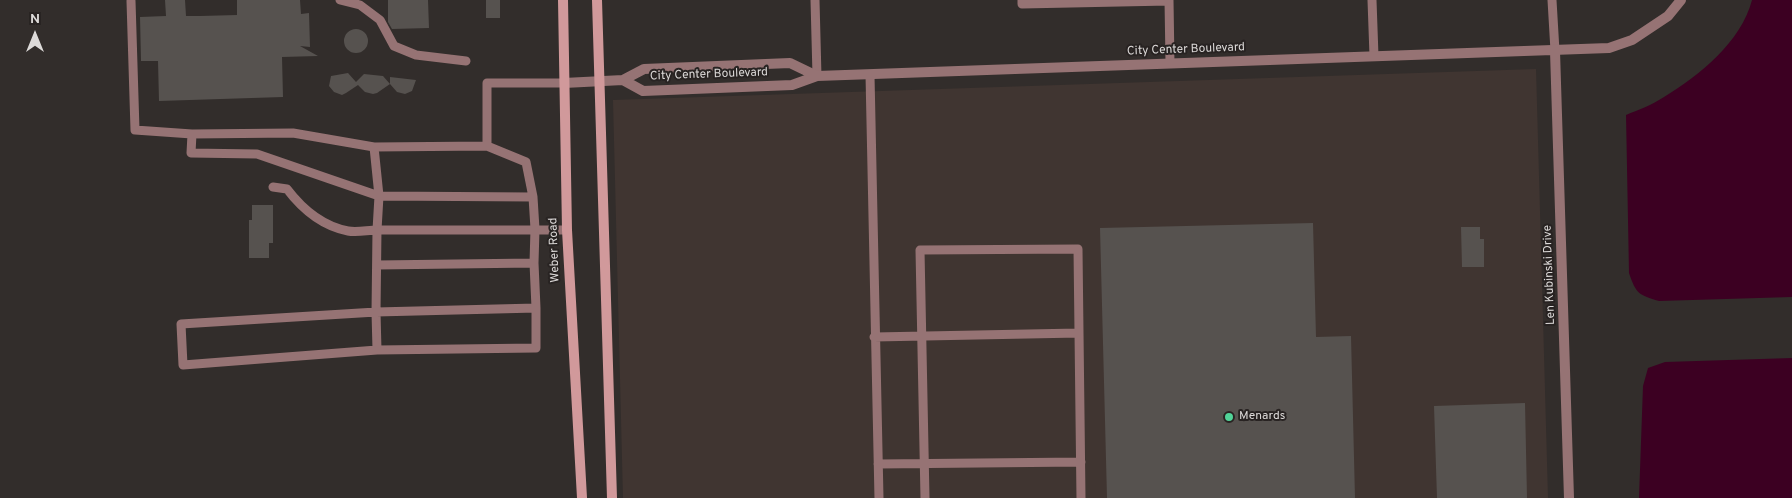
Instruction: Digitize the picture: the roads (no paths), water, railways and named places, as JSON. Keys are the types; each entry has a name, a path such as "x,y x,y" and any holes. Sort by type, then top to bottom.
{"main road":[{"name":"Weber Road","path":"563,0 566,230 582,498"},
{"path":"597,0 612,498"}],"street":[{"name":"City Center Boulevard","path":"623,80 643,91 792,85 818,76 1609,48 1632,40 1668,16 1681,0"},
{"name":"Len Kubinski Drive","path":"1555,51 1569,498"},
{"name":"City Center Boulevard","path":"623,80 644,69 790,63 818,76"},
{"path":"564,83 623,80"}],"lane":[{"path":"133,0 135,130 192,134 293,133 374,147 487,146 526,162 533,197 535,229 534,263 536,308 536,348 377,350 183,365 181,324 376,312 536,308"},
{"path":"340,0 360,5 380,20 394,46 416,55 466,61"},
{"path":"815,0 818,76"},
{"path":"1022,0 1022,4 1169,1 1170,63"},
{"path":"1372,0 1374,56"},
{"path":"1552,0 1555,51"},
{"path":"870,74 874,336 879,498"},
{"path":"487,146 487,83 564,83"},
{"path":"192,134 192,153 257,154 379,196 533,197"},
{"path":"374,147 379,196 376,230 377,350"},
{"path":"273,187 288,189 297,202 315,219 350,232 376,230 566,230"},
{"path":"925,498 920,250 1078,249 1081,498"},
{"path":"376,265 534,263"},
{"path":"874,336 1079,333"},
{"path":"878,464 1081,462"}],"place":[{"name":"Menards","path":"1229,417"}]}
